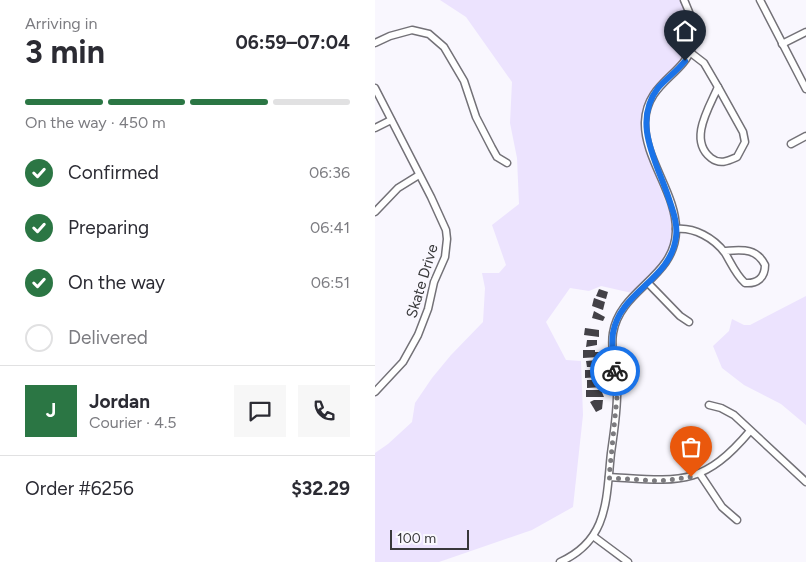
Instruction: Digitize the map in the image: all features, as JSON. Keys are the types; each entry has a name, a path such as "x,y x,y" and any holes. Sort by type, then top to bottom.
{"street":[{"path":"560,562 573,555 593,536 604,512 617,397 612,352 615,324 625,304 667,262 674,246 676,219 648,140 645,122 648,107 657,90 691,53 693,39 692,23 684,0"},
{"path":"760,0 806,89"},
{"path":"375,43 389,36 412,30 429,34 444,47 464,82 476,118 497,157 507,163"},
{"path":"782,44 806,32"},
{"path":"691,53 704,63 718,87 743,132 745,142 737,157 722,162 717,162 707,154 701,145 699,135 718,87"},
{"name":"Skate Drive","path":"375,88 446,230 446,252 434,282 425,318 414,342 397,370 375,392"},
{"path":"375,128 391,120"},
{"path":"791,144 806,136"},
{"path":"375,212 398,188 419,175"},
{"path":"676,228 687,228 705,236 724,252 745,283 755,282 762,277 765,265 762,258 755,252 747,250 724,252"},
{"path":"648,283 680,316 689,322"},
{"path":"709,405 728,411 806,482"},
{"path":"609,478 667,481 700,474 728,455 750,431"},
{"path":"700,474 722,507 737,520"},
{"path":"593,536 628,562"}],"shaded area":[{"path":"440,0 680,0 689,24 690,42 685,56 655,89 647,103 643,121 646,144 654,171 673,220 673,232 668,253 663,261 632,293 601,286 589,291 570,288 546,322 566,360 581,361 583,415 573,507 532,530 439,562 375,562 375,453 412,422 415,403 432,378 483,322 485,288 482,273 499,273 506,265 492,225 519,204 517,158 510,123 512,82 466,17"},
{"path":"806,296 806,425 781,404 744,385 722,368 713,346 729,331 732,319 744,325 750,325"}],"building":[{"path":"599,289 608,292 606,299 596,296"},
{"path":"594,298 605,302 603,310 592,306"},
{"path":"594,311 605,317 603,321 592,318"},
{"path":"585,328 599,330 599,337 584,335"},
{"path":"587,340 597,340 597,345 586,347"},
{"path":"583,350 595,350 595,352 599,352 599,357 583,358"},
{"path":"597,360 595,367 587,367 586,361"},
{"path":"585,370 599,370 599,377 585,378"},
{"path":"587,380 603,382 603,387 587,388"},
{"path":"586,390 601,390 604,397 586,397"},
{"path":"603,400 602,409 596,412 590,402"}],"way so far":[{"path":"615,371 617,397 609,478 660,481 680,480 691,477"}],"route":[{"path":"615,371 612,342 615,324 621,311 632,296 662,269 672,254 674,246 676,219 652,153 645,122 648,107 657,90 685,61"}]}
